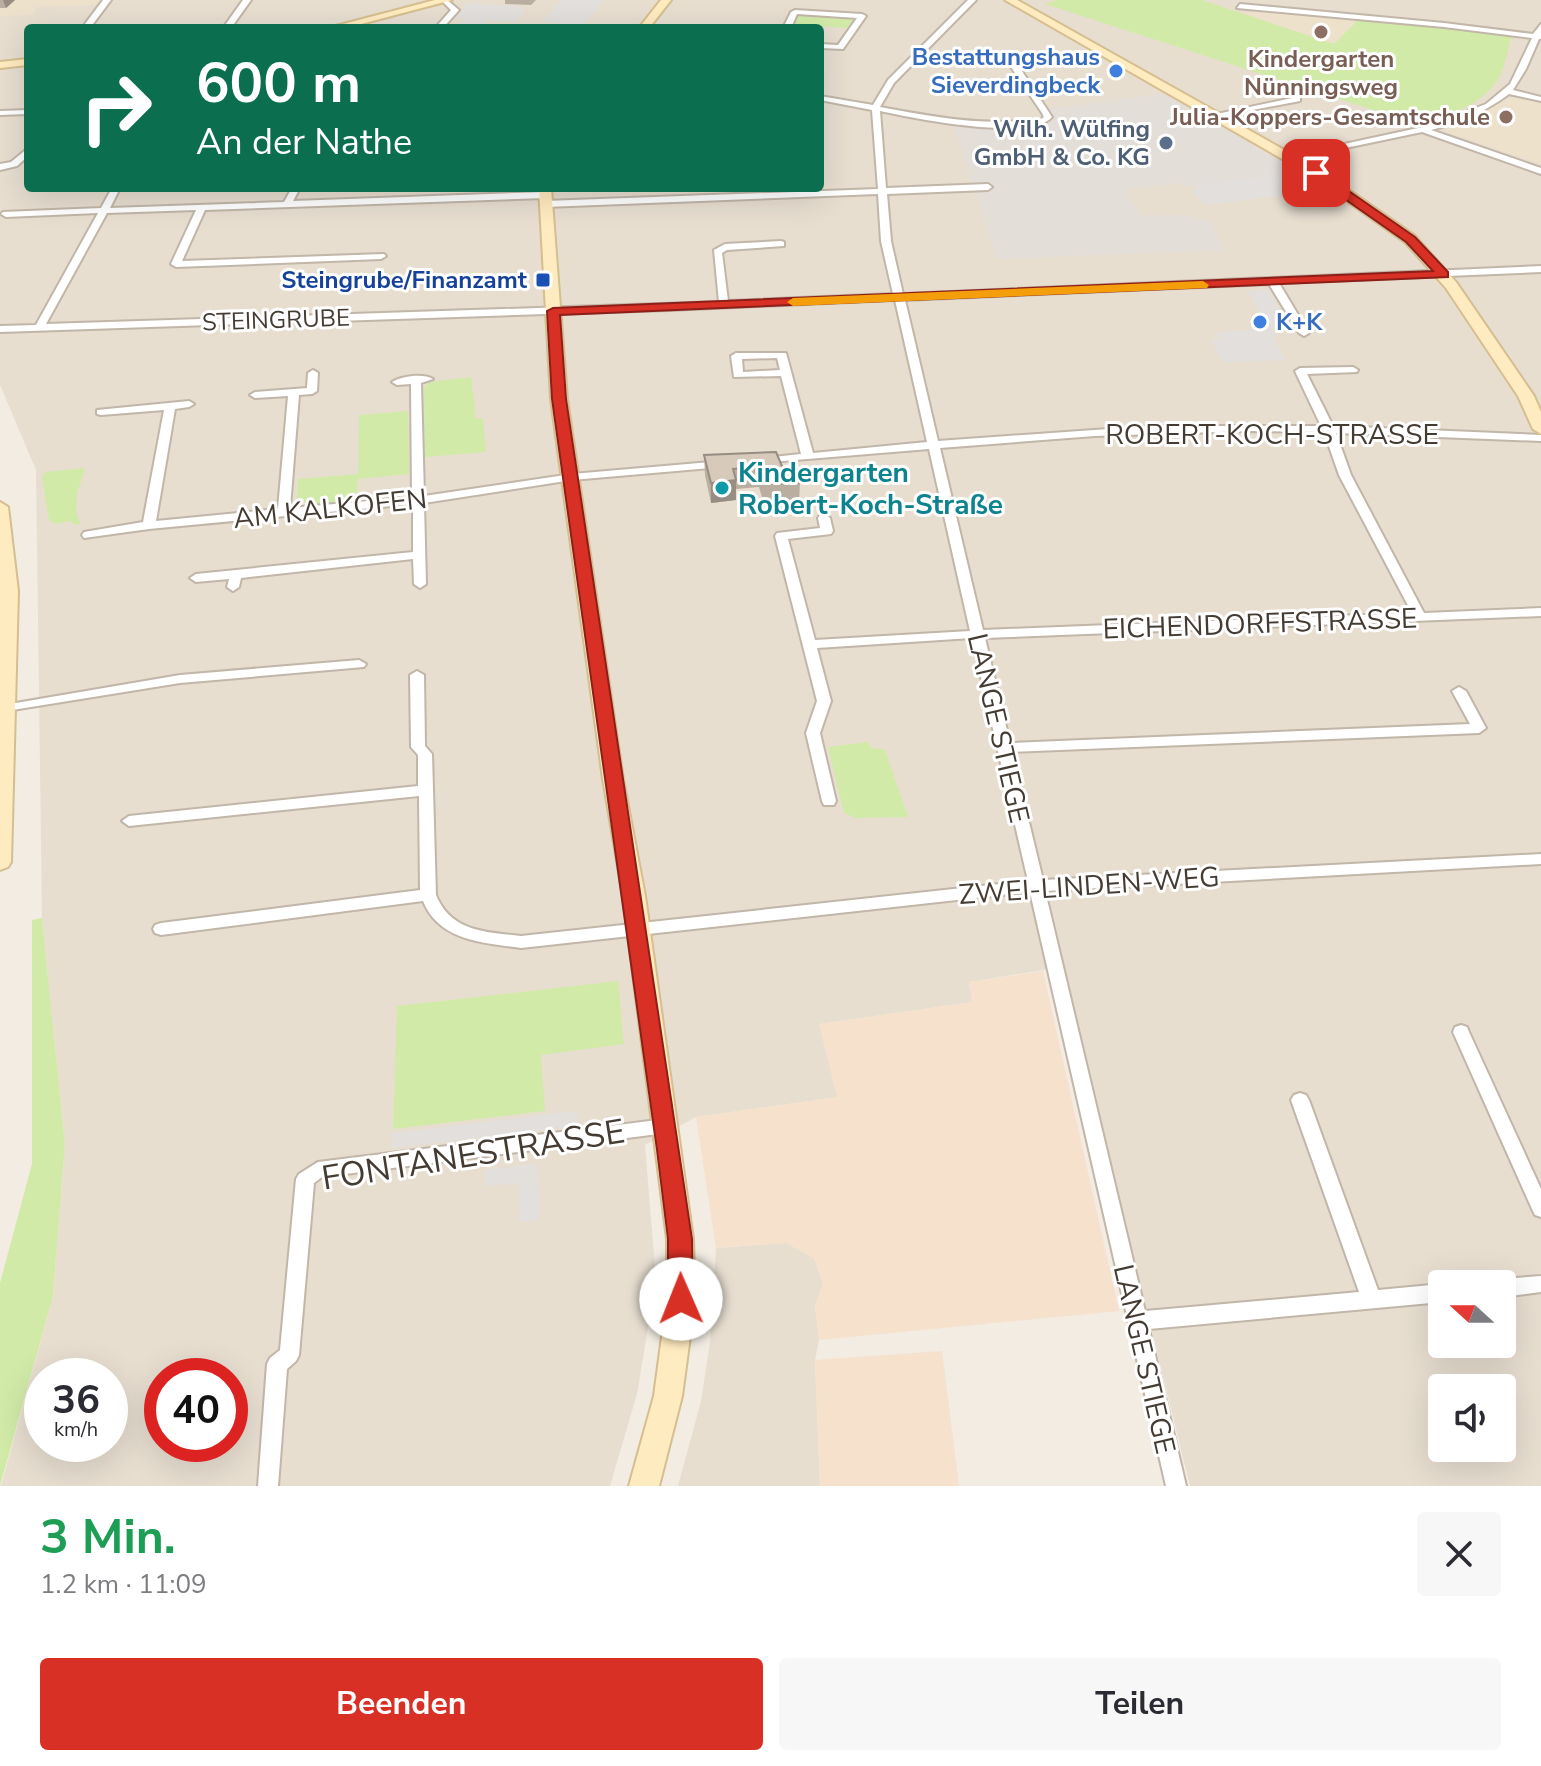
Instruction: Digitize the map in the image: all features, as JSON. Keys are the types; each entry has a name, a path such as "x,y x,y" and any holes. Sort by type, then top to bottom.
{"street":[{"path":"89,24 107,0"},
{"path":"230,24 247,0"},
{"path":"348,24 446,0 455,10 443,24"},
{"path":"647,24 666,0"},
{"path":"876,107 891,82 972,0"},
{"path":"1010,0 1288,157 1378,214 1410,239 1443,274 1526,396 1541,429"},
{"path":"1240,6 1538,37"},
{"path":"789,24 795,12 862,16 838,52 824,47"},
{"path":"1288,157 1455,120 1509,92 1541,26"},
{"path":"0,65 24,62"},
{"path":"824,99 981,123 1044,121 1048,117 1046,113 1015,67"},
{"path":"1509,92 1541,99"},
{"path":"1216,115 1297,99"},
{"name":"LANGE STIEGE","path":"876,107 886,241 1176,1486"},
{"path":"0,113 24,112"},
{"path":"1419,129 1541,171"},
{"path":"0,167 14,164 24,155"},
{"path":"824,191 988,187"},
{"path":"40,327 114,192"},
{"path":"286,205 294,192"},
{"path":"6,214 545,196 769,192"},
{"path":"545,196 559,399 613,779 638,930 680,1239 681,1299 668,1396 644,1486"},
{"path":"201,208 176,264 381,256"},
{"path":"724,305 717,252 725,247 781,244"},
{"name":"STEINGRUBE","path":"0,329 724,305 1541,269"},
{"path":"1273,282 1304,333"},
{"path":"1353,370 1300,371 1329,430 1345,475 1420,617"},
{"path":"255,395 312,391 313,373"},
{"path":"786,373 790,400 808,457"},
{"path":"397,382 422,379 418,500 420,584"},
{"path":"284,513 294,392"},
{"path":"101,412 189,404"},
{"path":"149,525 170,406"},
{"name":"ROBERT-KOCH-STRASSE","path":"745,462 1179,429 1329,430 1541,438"},
{"path":"572,477 729,464"},
{"name":"AM KALKOFEN","path":"88,535 149,525 418,500 572,477"},
{"path":"0,507 9,591 0,862"},
{"path":"824,518 827,531 781,536 824,701 813,733 829,801"},
{"path":"196,578 235,581 419,555"},
{"name":"EICHENDORFFSTRASSE","path":"810,644 978,634 1541,612"},
{"path":"4,709 180,679 359,664"},
{"path":"161,929 428,895 425,754 418,747 417,675"},
{"path":"1003,748 1479,728 1459,691"},
{"path":"129,821 426,790"},
{"name":"ZWEI-LINDEN-WEG","path":"428,895 435,912 449,924 472,936 499,942 521,942 1035,886 1541,859"},
{"path":"1461,1032 1541,1209"},
{"path":"1300,1100 1371,1298"},
{"name":"FONTANESTRASSE","path":"268,1486 277,1364 289,1355 305,1179 318,1170 666,1126"},
{"path":"1516,1287 1541,1284"},
{"path":"1136,1321 1428,1294"}],"shaded area":[{"path":"0,0 1541,0 1541,1486 1190,1486 1062,967 969,982 973,1002 820,1024 838,1097 696,1117 645,1145 656,1280 637,1394 610,1486 1,1486 24,1402 24,1462 128,1462 128,1358 36,1358 53,1296 65,1144 42,918 36,470 0,385"},
{"path":"0,0 103,0 98,5 37,7 32,15 0,16"},
{"path":"562,0 604,0 585,24 542,22"},
{"path":"468,3 521,7 524,12 515,22 487,20 484,24 460,24 465,19 455,18"},
{"name":"Kindergarten Nünningsweg","path":"1262,10 1359,19 1334,44 1241,14"},
{"path":"1164,93 1300,172 1183,187 1179,183 1126,190 1141,216 1186,215 1210,221 1225,250 997,259 953,122 1041,125 1054,117 1047,107"},
{"name":"Julia-Koppers-Gesamtschule","path":"1512,97 1541,103 1541,164 1443,131"},
{"path":"1300,172 1328,190 1205,205 1192,190 1198,189 1195,185"},
{"path":"1268,290 1291,328 1273,336 1285,360 1223,362 1211,339 1220,339 1217,332 1271,329 1248,291"},
{"path":"1043,971 1119,1311 819,1340 815,1306 823,1283 814,1258 786,1243 716,1248 696,1117 837,1097 819,1024 972,1002 969,982"},
{"path":"577,1111 579,1126 392,1148 393,1133"},
{"path":"537,1164 539,1220 520,1222 519,1183 485,1186 485,1170"},
{"path":"786,1243 814,1258 823,1283 815,1306 819,1340 815,1360 820,1486 678,1486 701,1401 710,1342 716,1248"},
{"path":"942,1351 959,1486 820,1486 815,1360"}],"green space":[{"path":"1056,0 1202,0 1334,44 1359,19 1512,36 1501,73 1485,95 1461,110 1408,128 1376,111 1045,4"},
{"path":"798,16 856,18 850,28 794,24"},
{"path":"471,377 476,419 483,418 486,452 425,457 424,387 430,382"},
{"path":"408,411 409,474 358,479 357,500 312,505 297,500 298,479 358,474 359,415"},
{"path":"85,468 76,503 81,524 75,525 71,521 56,524 49,520 42,477 45,472"},
{"path":"868,742 872,748 885,750 908,817 856,818 844,813 828,747"},
{"path":"42,918 65,1144 53,1296 36,1358 24,1358 24,1400 0,1486 0,1283 32,1164 32,920"},
{"path":"618,981 624,1044 541,1055 545,1111 393,1129 397,1006"}],"building":[{"path":"776,452 784,471 796,470 800,483 764,484 759,467 733,469 736,480 711,483 704,455"}],"slow traffic":[{"path":"793,302 1203,285"}],"place":[{"name":"Kindergarten Nünningsweg","path":"1321,32"},
{"name":"Bestattungshaus Sieverdingbeck","path":"1116,71"},
{"name":"Julia-Koppers-Gesamtschule","path":"1506,117"},
{"name":"Wilh. Wülfing GmbH & Co. KG","path":"1166,143"},
{"name":"Steingrube/Finanzamt","path":"543,280"},
{"name":"K+K","path":"1260,322"},
{"name":"Kindergarten Robert-Koch-Straße","path":"722,488"}],"route":[{"path":"681,1299 680,1239 669,1150 559,399 553,311 1443,274 1410,239 1316,173"}]}
